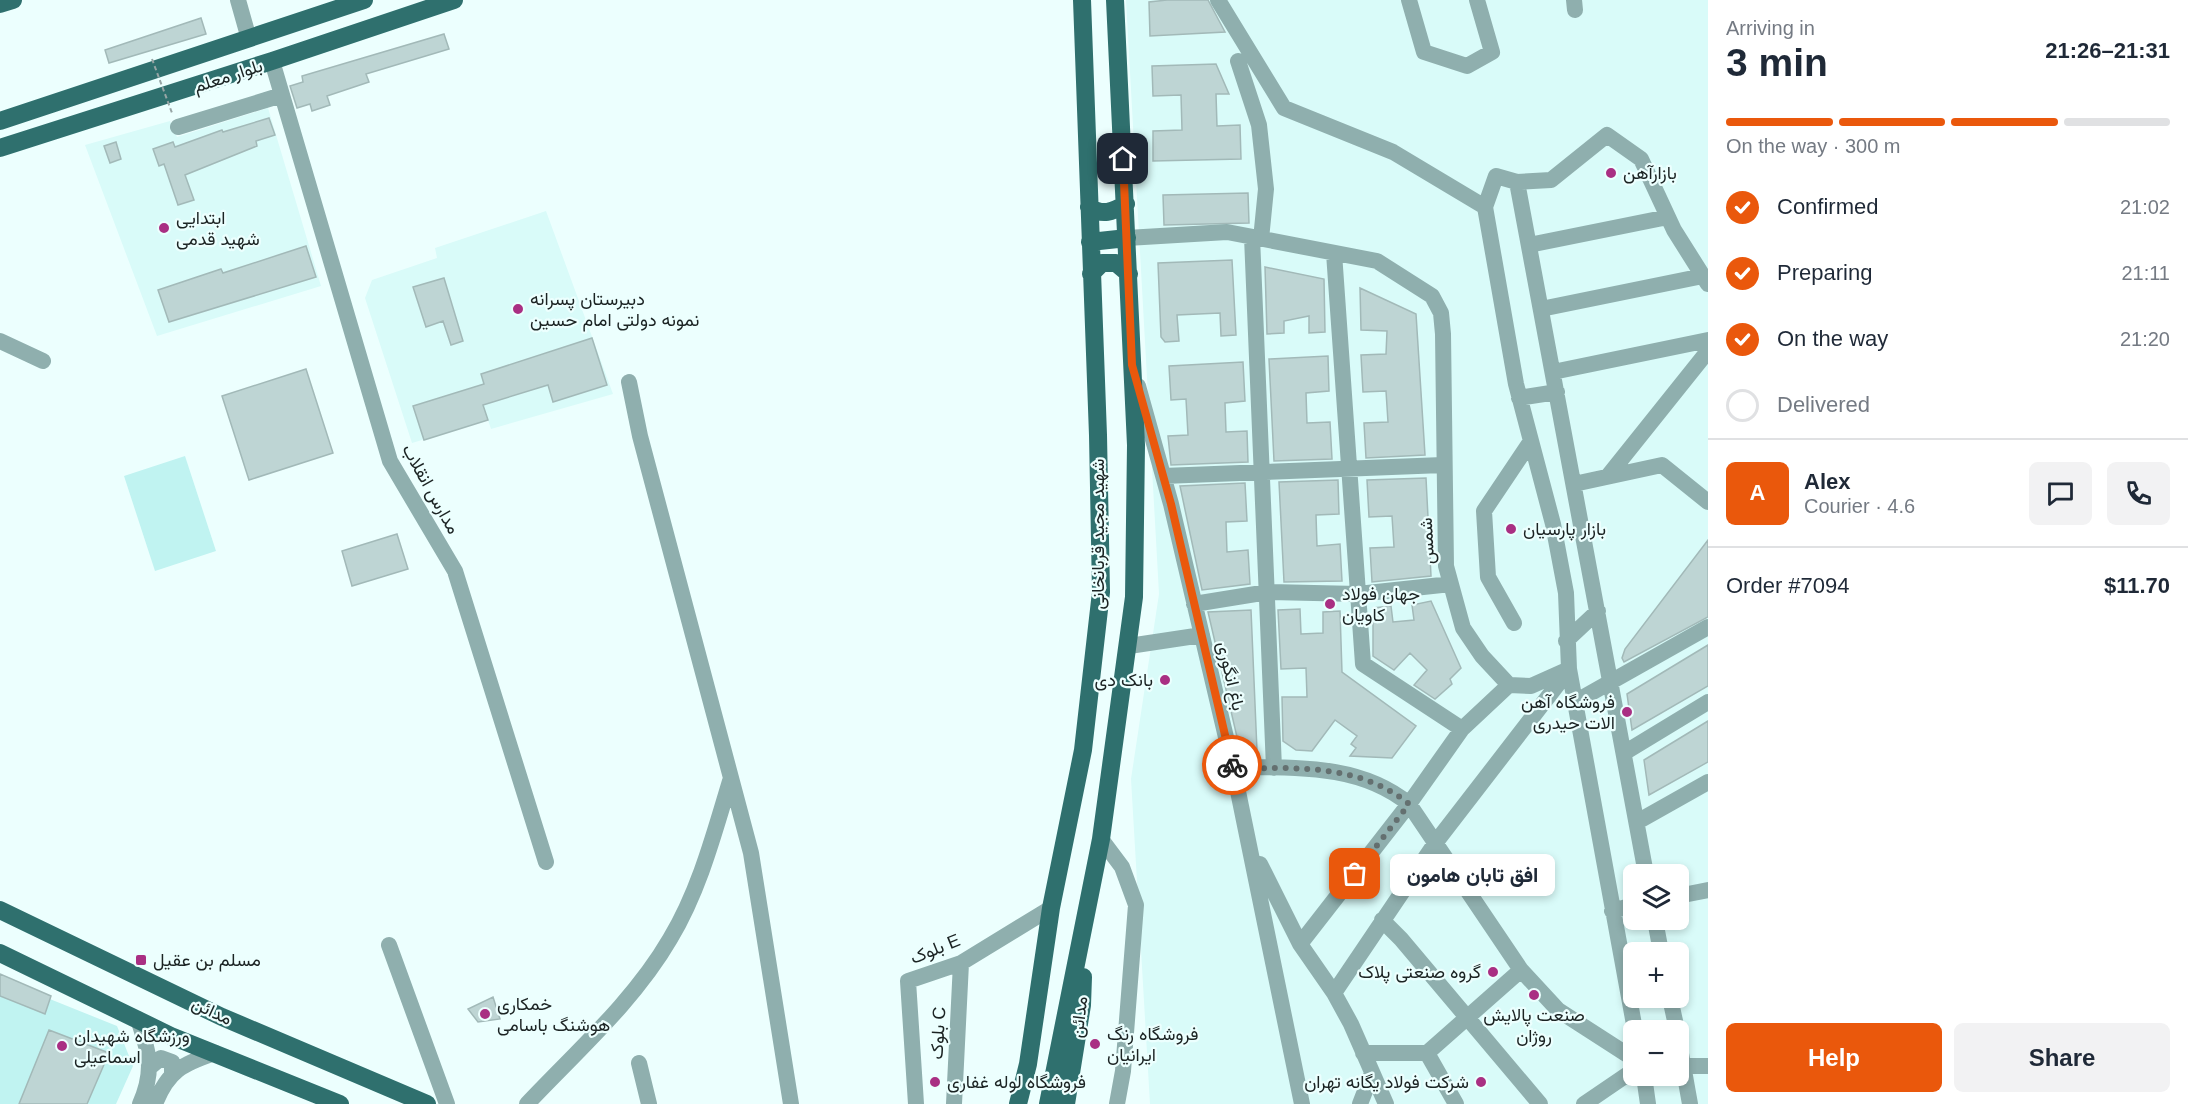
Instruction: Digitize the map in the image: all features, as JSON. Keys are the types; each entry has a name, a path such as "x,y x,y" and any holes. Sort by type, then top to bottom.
{"main road":[{"path":"0,4 13,0"},
{"name":"بلوار معلم","path":"0,121 364,0"},
{"name":"بلوار معلم","path":"0,147 272,61 454,0"},
{"name":"شهید مجید قربانخانی","path":"1028,1064 1051,908 1083,750 1101,592 1098,435 1082,0"},
{"name":"شهید مجید قربانخانی","path":"1084,930 1101,839 1129,646 1134,573 1136,445 1115,0"},
{"path":"1089,207 1098,213 1126,204"},
{"path":"1090,242 1127,238"},
{"path":"1092,274 1102,263 1116,263 1129,274"},
{"name":"مدائن","path":"0,910 222,1017 427,1104"},
{"path":"1048,1104 1084,930"},
{"name":"مدائن","path":"1066,1104 1082,1005 1084,930"},
{"name":"مدائن","path":"0,953 138,1019 340,1104"},
{"path":"1013,1104 1028,1064"},
{"path":"1018,1104 1028,1064"}],"street":[{"path":"238,0 249,39"},
{"path":"1218,0 1284,108 1393,153 1485,207"},
{"path":"1408,0 1424,52 1467,66 1492,52 1477,0"},
{"name":"مدارس انقلاب","path":"272,61 390,461 455,571 546,862"},
{"path":"1238,61 1259,125 1266,189 1256,238 1274,768"},
{"path":"175,120 282,95"},
{"path":"1541,309 1705,280 1668,217 1641,159 1607,135 1551,180 1516,182 1496,176 1485,207 1520,398 1553,524 1566,593 1566,641 1569,669 1633,1020"},
{"path":"1516,182 1644,864"},
{"path":"1529,245 1668,217"},
{"path":"1127,238 1227,232 1334,253 1351,468 1363,664 1462,729"},
{"name":"شمس","path":"1334,253 1377,261 1432,296 1441,314 1446,566 1463,628 1482,656 1509,685"},
{"path":"1553,372 1708,340"},
{"path":"0,341 43,361"},
{"path":"1608,476 1708,351"},
{"name":"باغ انگوری","path":"1132,365 1163,476 1233,767 1302,1104"},
{"path":"629,382 640,436 751,853 791,1104"},
{"path":"1520,398 1557,392"},
{"path":"1514,623 1488,577 1485,511 1531,441"},
{"path":"1163,476 1443,465"},
{"path":"1574,484 1662,465 1708,502"},
{"path":"1194,604 1268,592 1358,594 1451,584"},
{"path":"1566,641 1598,610"},
{"path":"1575,702 1708,627"},
{"path":"1129,646 1202,635"},
{"path":"1300,944 1409,804 1462,729 1509,685 1531,686 1569,669"},
{"path":"1334,993 1436,842 1569,669"},
{"path":"1624,753 1708,702"},
{"path":"1233,767 1312,768 1354,776 1391,789 1409,804 1521,970 1558,1010 1623,1052"},
{"path":"527,1104 631,993 671,939 706,859 730,780"},
{"path":"1637,822 1708,782"},
{"path":"1101,839 1122,867 1136,905 1123,1071 1117,1104"},
{"path":"1249,839 1300,944 1334,993 1386,1104"},
{"path":"1689,894 1708,890"},
{"name":"بلوک E","path":"916,1104 908,981 961,963 1051,908"},
{"path":"1612,911 1623,908"},
{"path":"1382,920 1401,939 1540,1104"},
{"path":"389,945 447,1104"},
{"name":"بلوک C","path":"954,1104 961,963"},
{"path":"1363,1053 1427,1053 1466,1016 1521,970"},
{"path":"138,1019 150,1067 147,1087 140,1104"},
{"path":"154,1104 162,1086 172,1072 215,1053"},
{"path":"1427,1053 1456,1104"},
{"path":"150,1067 161,1058 168,1059 172,1062 172,1072"},
{"path":"639,1063 649,1104"},
{"path":"1689,1066 1708,1066"},
{"path":"1360,1104 1372,1073"},
{"path":"1584,1104 1623,1077"},
{"path":"1645,1086 1648,1104"},
{"path":"1686,1086 1690,1104"}],"path":[{"path":"152,59 175,120"}],"shaded area":[{"path":"1126,0 1708,0 1708,1104 1150,1104 1131,779 1159,594"},
{"path":"268,108 321,286 157,336 85,145 170,121 177,137"},
{"name":"دبیرستان پسرانه نمونه دولتی امام حسین","path":"546,211 613,394 491,429 488,420 412,443 365,298 372,280 437,258 435,248"},
{"path":"185,456 216,551 155,571 124,476"},
{"name":"ورزشگاه شهیدان اسماعیلی","path":"0,979 117,1026 133,1066 116,1104 0,1104"}],"building":[{"path":"1208,0 1225,32 1150,36 1149,2"},
{"path":"201,18 206,34 109,63 105,50"},
{"path":"444,34 449,49 366,74 369,82 327,96 330,105 312,111 310,104 297,108 290,86 303,82 302,76"},
{"path":"1216,64 1229,94 1216,94 1217,126 1240,125 1241,159 1153,161 1153,131 1182,130 1181,95 1153,96 1152,66"},
{"path":"269,118 275,135 256,141 257,146 185,175 194,200 178,205 164,164 159,166 153,149 173,142 175,147 222,130 223,132"},
{"path":"116,142 121,159 110,163 104,146"},
{"path":"1248,193 1249,223 1164,225 1163,195"},
{"path":"306,246 316,277 169,322 158,290 221,269 223,273"},
{"path":"1232,260 1236,335 1221,336 1220,313 1177,315 1179,341 1165,342 1161,337 1158,263"},
{"path":"1265,267 1324,279 1325,332 1309,333 1309,316 1284,321 1284,333 1267,334"},
{"path":"444,278 463,341 451,345 443,321 426,327 413,287"},
{"path":"1360,288 1416,314 1425,455 1366,458 1364,423 1388,422 1386,391 1363,392 1361,355 1386,354 1387,331 1361,330"},
{"path":"592,338 607,385 553,402 548,385 483,405 488,420 424,440 413,406 484,384 481,374"},
{"path":"1328,356 1329,391 1306,393 1307,423 1330,422 1332,459 1274,461 1269,359"},
{"path":"1243,362 1245,401 1225,403 1226,432 1247,431 1248,462 1171,465 1168,436 1188,435 1186,399 1171,400 1169,366"},
{"path":"306,369 333,453 249,480 222,396"},
{"path":"1426,478 1431,576 1372,582 1370,548 1394,547 1392,516 1369,517 1367,480"},
{"path":"1338,480 1339,514 1316,515 1317,546 1340,544 1342,581 1284,582 1279,482"},
{"path":"1245,483 1247,521 1226,522 1227,552 1248,550 1250,584 1202,590 1180,486"},
{"path":"397,534 408,569 352,586 342,551"},
{"path":"1708,540 1708,617 1624,662 1622,658 1625,649"},
{"path":"1431,601 1461,668 1450,679 1452,684 1435,699 1414,685 1427,670 1410,653 1394,670 1373,656 1373,608 1391,606 1393,622 1414,620 1412,605"},
{"path":"1300,609 1301,634 1323,633 1323,612 1340,611 1342,672 1416,726 1392,758 1350,756 1356,748 1351,744 1357,736 1335,720 1312,751 1296,750 1283,741 1282,697 1307,697 1306,668 1281,669 1278,610"},
{"path":"1251,610 1257,751 1242,751 1208,612"},
{"path":"1708,645 1708,686 1632,730 1627,694"},
{"path":"1708,721 1708,762 1649,795 1644,760"},
{"path":"0,974 51,996 45,1014 0,996"},
{"name":"خمکاری هوشنگ باسامی","path":"493,997 500,1019 478,1022 468,1009"},
{"path":"49,1030 109,1053 87,1104 19,1104"}],"way so far":[{"path":"1232,765 1233,767 1312,768 1345,774 1374,781 1391,789 1409,804 1355,874"}],"place":[{"name":"بازارآهن","path":"1611,173"},
{"name":"ابتدایی شهید قدمی","path":"164,228"},
{"name":"دبیرستان پسرانه نمونه دولتی امام حسین","path":"518,309"},
{"name":"بازار پارسیان","path":"1511,529"},
{"name":"جهان فولاد کاویان","path":"1330,604"},
{"name":"بانک دی","path":"1165,680"},
{"name":"فروشگاه آهن الات حیدری","path":"1627,712"},
{"name":"افق تابان هامون","path":"1355,874"},
{"name":"مسلم بن عقیل","path":"141,960"},
{"name":"گروه صنعتی پلاک","path":"1493,972"},
{"name":"صنعت پالایش روژان","path":"1534,995"},
{"name":"خمکاری هوشنگ باسامی","path":"485,1014"},
{"name":"فروشگاه رنگ ایرانیان","path":"1095,1044"},
{"name":"ورزشگاه شهیدان اسماعیلی","path":"62,1046"},
{"name":"فروشگاه لوله غفاری","path":"935,1082"},
{"name":"شرکت فولاد یگانه تهران","path":"1481,1082"}],"route":[{"path":"1123,159 1132,365 1171,504 1232,765"}]}
